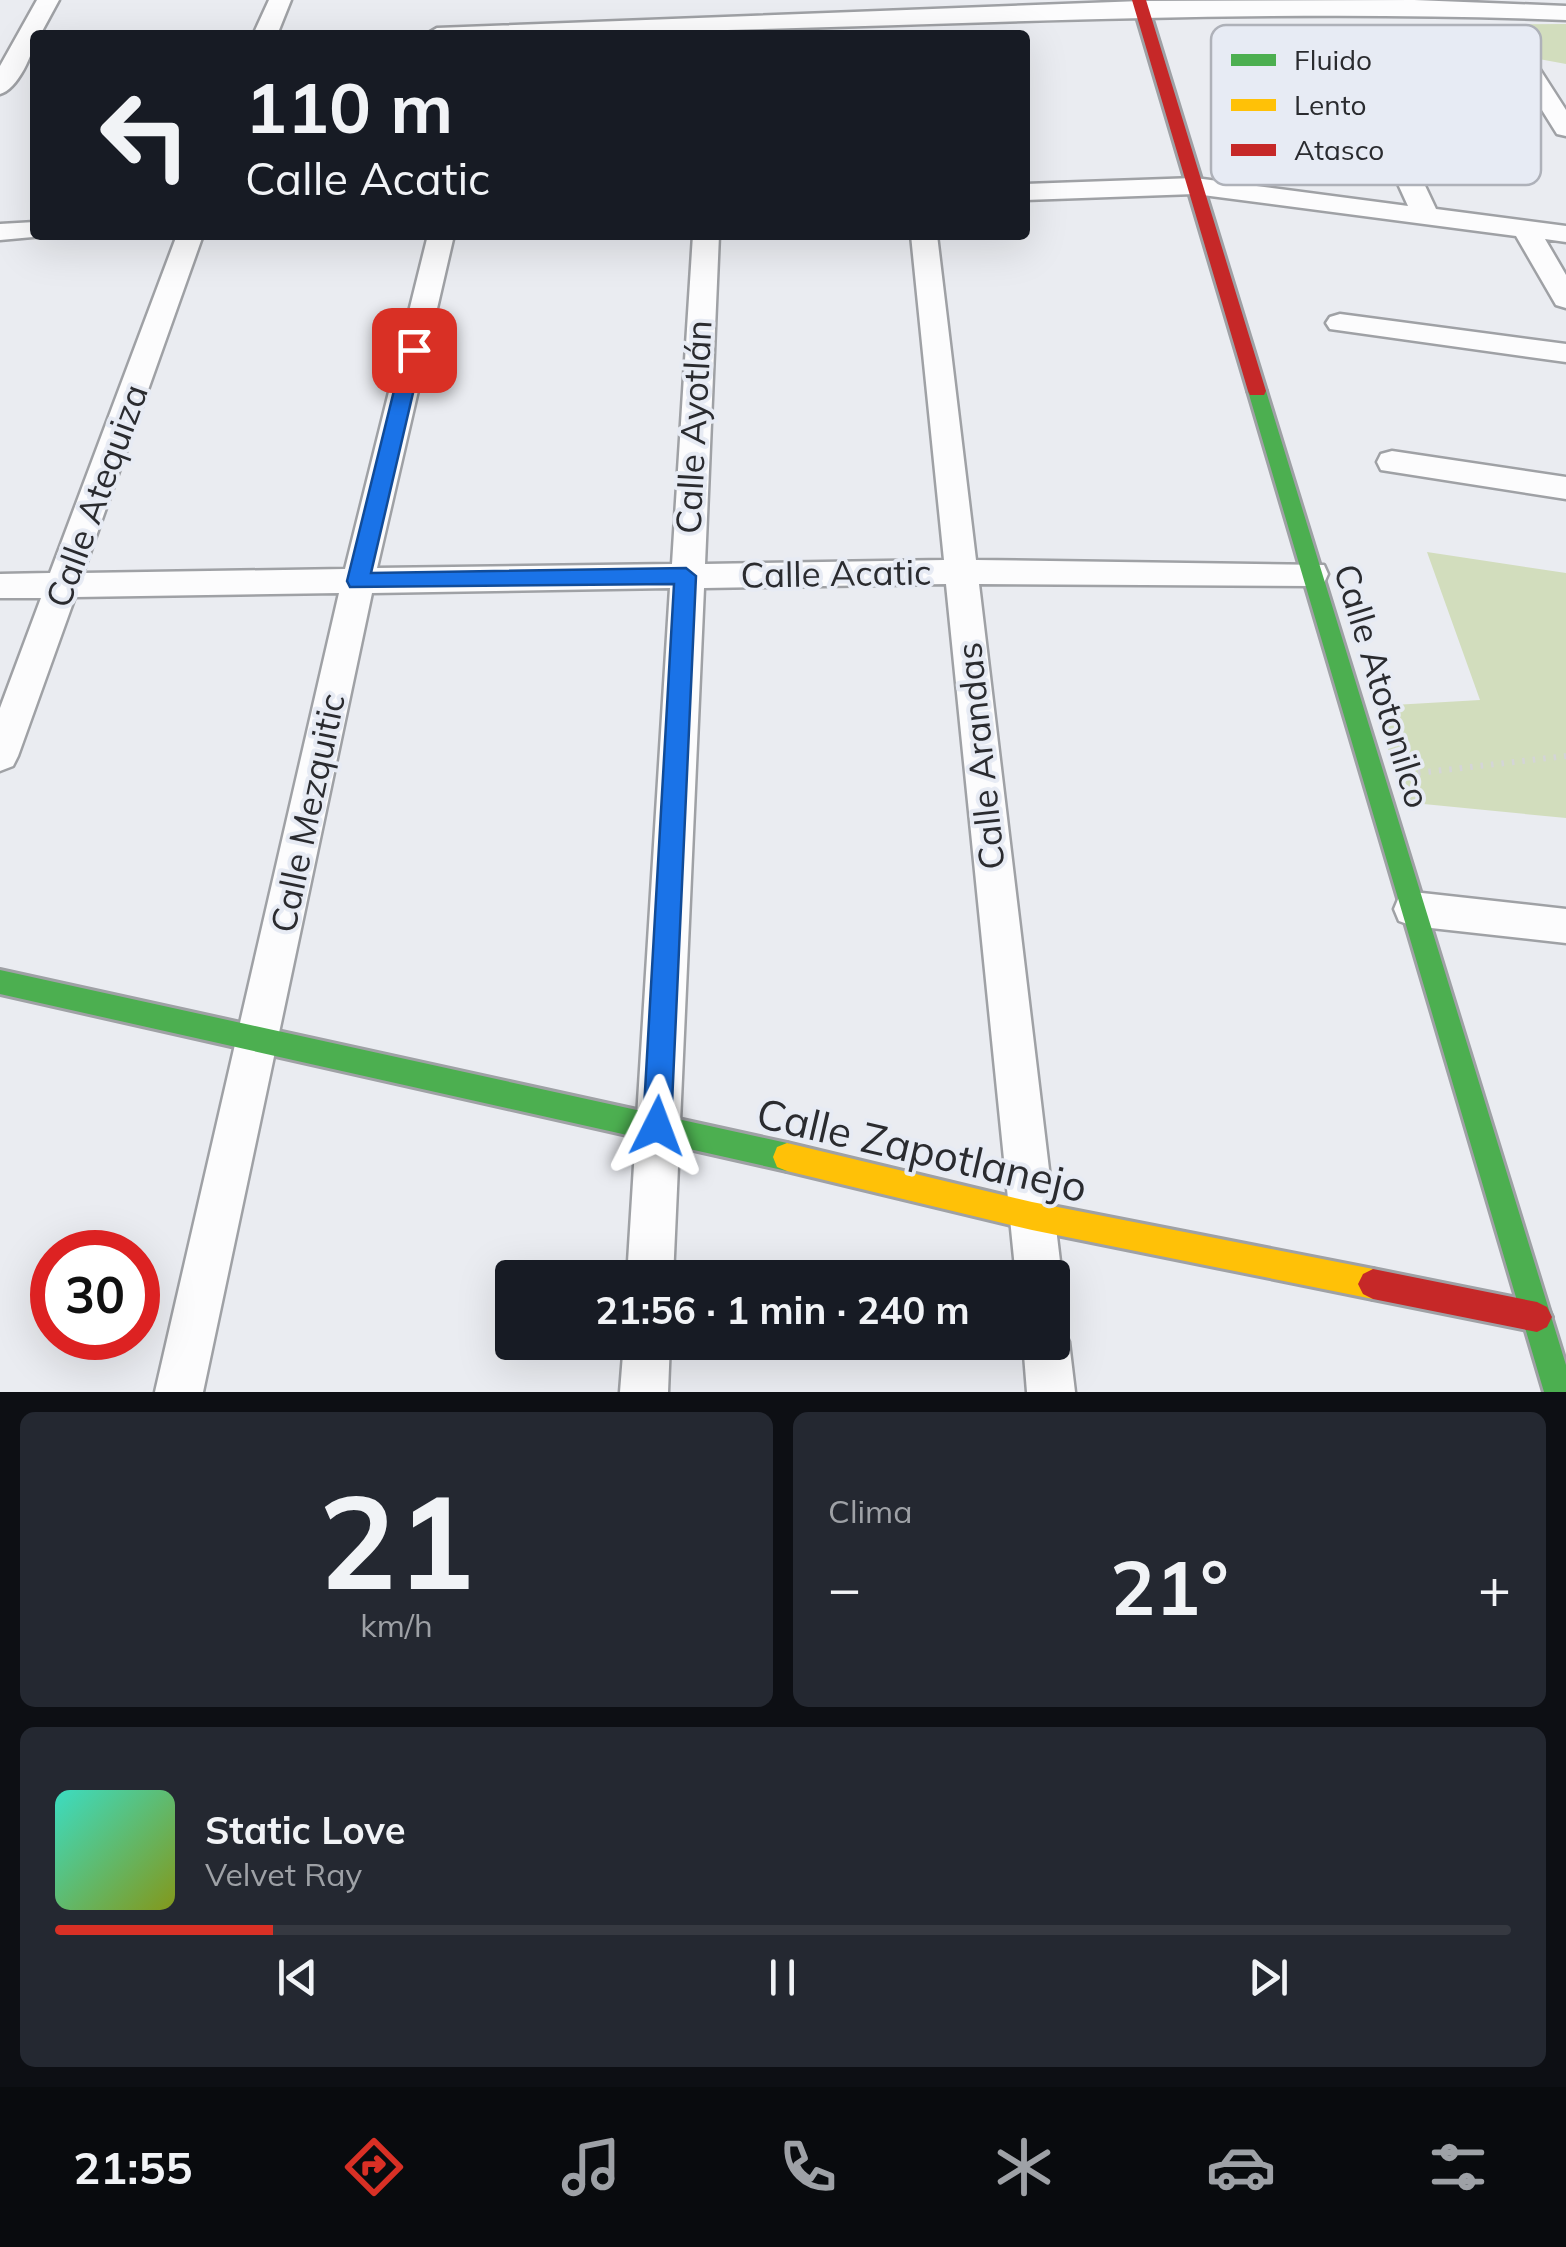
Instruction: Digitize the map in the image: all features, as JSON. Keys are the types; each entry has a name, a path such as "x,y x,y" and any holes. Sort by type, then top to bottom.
{"street":[{"path":"36,30 48,0"},
{"path":"267,30 280,0"},
{"path":"709,0 709,30 1140,4 1412,3 1513,6 1566,13"},
{"name":"Calle Atotonilco","path":"1140,4 1560,1392"},
{"path":"0,87 28,51"},
{"path":"1541,90 1566,130"},
{"path":"1412,185 1426,216"},
{"path":"1030,192 1194,186 1566,234"},
{"path":"1526,229 1566,299"},
{"path":"0,232 30,230"},
{"name":"Calle Atequiza","path":"0,756 66,584 188,240"},
{"name":"Calle Mezquitic","path":"179,1392 358,581 440,240"},
{"name":"Calle Ayotlán","path":"651,1260 706,240"},
{"name":"Calle Arandas","path":"925,240 1037,1260"},
{"path":"1340,323 1566,353"},
{"path":"1392,462 1566,488"},
{"name":"Calle Acatic","path":"0,586 961,572 1312,574"},
{"path":"1413,909 1566,926"},
{"name":"Calle Zapotlanejo","path":"0,982 258,1042 657,1126 1032,1216 1537,1317"},
{"path":"644,1392 646,1360"},
{"path":"1048,1360 1052,1392"}],"path":[{"path":"1372,773 1432,773 1566,756"}],"green space":[{"path":"1566,24 1566,64 1541,59 1541,25 1357,25"},
{"path":"1427,552 1566,573 1566,818 1403,802 1376,706 1480,700"}],"traffic: fast":[{"path":"1257,391 1559,1392"},
{"path":"0,982 787,1157"}],"traffic: slow":[{"path":"787,1157 1032,1216 1373,1284"}],"traffic: jam":[{"path":"1139,0 1257,391"},
{"path":"1373,1284 1537,1317"}],"route":[{"path":"414,350 358,581 686,576 657,1126"}]}
